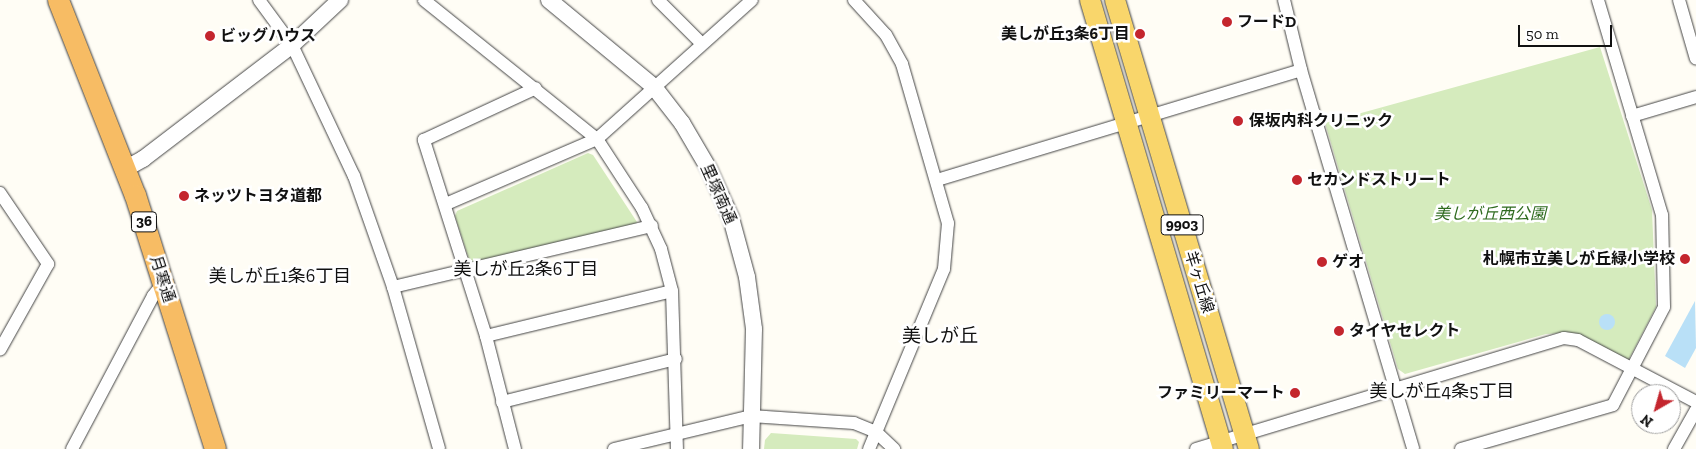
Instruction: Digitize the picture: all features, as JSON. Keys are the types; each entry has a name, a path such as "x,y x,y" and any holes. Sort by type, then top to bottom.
{"highway":[{"name":"月寒通","path":"58,0 125,169 164,282 215,449"}],"main road":[{"name":"羊ヶ丘線","path":"1090,0 1222,445"},
{"name":"羊ヶ丘線","path":"1115,0 1247,442"}],"street":[{"path":"259,0 292,45 354,176 393,287 439,449"},
{"path":"125,169 143,159 292,45 340,0"},
{"path":"424,0 597,138 652,226 672,292 676,359 676,449"},
{"name":"里塚南通","path":"549,0 654,87 682,124 709,169 731,218 747,277 754,330 751,449"},
{"path":"658,0 702,44"},
{"path":"446,204 597,138 752,0"},
{"path":"854,0 886,35 902,64 938,180 948,222 944,269 869,449"},
{"path":"1284,0 1301,70 1413,449"},
{"path":"1461,449 1613,405 1664,307 1662,215 1598,0"},
{"path":"1679,0 1696,59"},
{"path":"938,180 1301,70"},
{"path":"515,449 486,336 446,204 424,140 536,88"},
{"path":"1632,116 1696,97"},
{"path":"0,193 48,264 0,350"},
{"path":"393,287 466,272 652,226"},
{"path":"72,449 153,296 164,282"},
{"path":"486,336 672,292"},
{"path":"1196,449 1247,442 1396,389 1564,338 1578,340 1630,370 1696,402"},
{"path":"502,402 676,359"},
{"path":"1674,449 1696,410"},
{"path":"614,449 751,416 854,423 876,432 894,449"}],"green space":[{"name":"美しが丘西公園","path":"1600,47 1652,210 1656,307 1628,361 1564,333 1546,334 1405,374 1398,369 1325,123"},
{"path":"588,153 593,155 637,222 635,226 477,266 470,262 455,216 457,211"},
{"path":"771,433 856,439 859,442 857,449 764,449 765,440"}],"water":[{"path":"1695,301 1696,348 1685,368 1665,356"},
{"path":"1607,314 1613,316 1615,322 1613,328 1607,330 1601,328 1599,322 1601,316"}],"place":[{"name":"フードD","path":"1227,22"},
{"name":"美しが丘3条6丁目","path":"1140,34"},
{"name":"ビッグハウス","path":"210,36"},
{"name":"保坂内科クリニック","path":"1238,121"},
{"name":"セカンドストリート","path":"1297,180"},
{"name":"ネッツトヨタ道都","path":"184,196"},
{"name":"札幌市立美しが丘緑小学校","path":"1685,259"},
{"name":"ゲオ","path":"1322,262"},
{"name":"タイヤセレクト","path":"1339,331"},
{"name":"ファミリーマート","path":"1295,393"}],"district":[{"name":"美しが丘2条6丁目","path":"526,269"},
{"name":"美しが丘1条6丁目","path":"280,276"},
{"name":"美しが丘","path":"940,336"},
{"name":"美しが丘4条5丁目","path":"1442,391"}]}
